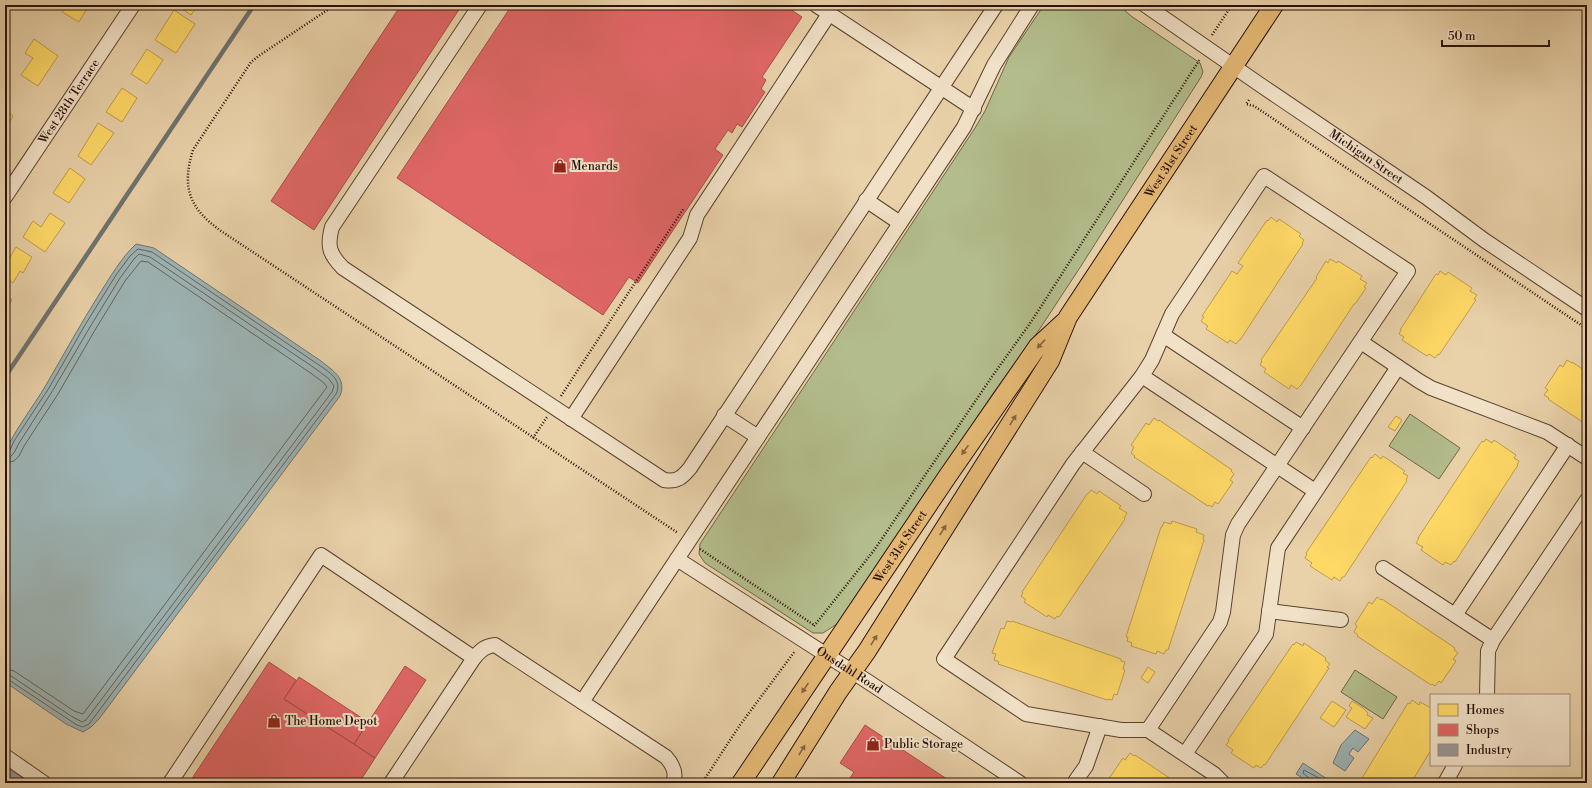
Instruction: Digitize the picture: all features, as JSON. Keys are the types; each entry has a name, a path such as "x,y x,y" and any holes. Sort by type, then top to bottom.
{"main road":[{"name":"West 31st Street","path":"781,783 1050,361 1068,317 1274,5"},
{"name":"West 31st Street","path":"741,783 947,477 1038,346 1068,317"}],"street":[{"name":"West 28th Terrace","path":"5,197 133,5"},
{"path":"480,5 332,227 329,238 330,249 334,259 343,268 664,480 673,481 682,478 690,468 996,5"},
{"path":"816,5 974,109"},
{"path":"582,702 964,127 994,66 1032,5"},
{"name":"Michigan Street","path":"1145,5 1233,67 1426,197 1484,240 1587,309"},
{"path":"571,419 690,238 697,215 829,14"},
{"path":"1148,730 1220,622 1223,612 1233,535 1238,524 1408,271 1264,176 1172,314 1152,360 1142,376 1073,464 944,660 1026,714 1121,730 1148,730 1214,774 1223,783"},
{"path":"866,200 900,223"},
{"path":"1163,335 1303,428"},
{"path":"1360,342 1431,388 1547,432 1587,458"},
{"path":"1185,754 1266,634 1278,548 1398,367"},
{"path":"1142,376 1315,491"},
{"path":"724,415 758,437"},
{"path":"1455,615 1568,445"},
{"path":"1082,452 1144,494"},
{"path":"1487,694 1488,651 1493,640 1587,500"},
{"path":"170,783 321,555 474,658"},
{"name":"Ousdahl Road","path":"677,559 957,740 1020,783"},
{"path":"1383,568 1493,640"},
{"path":"1269,611 1341,620"},
{"path":"391,783 474,658 487,646 495,645 666,757 672,763 675,771 673,783"},
{"path":"1074,783 1086,766 1100,726"},
{"path":"5,756 44,783"},
{"path":"1445,783 1455,766"}],"path":[{"path":"1215,30 1232,5"},
{"path":"814,625 875,549 991,378 1032,322 1199,61"},
{"path":"1249,100 1246,104 1254,106 1587,329"},
{"path":"533,438 685,206"},
{"path":"702,783 740,724 791,656"}],"green space":[{"path":"1044,5 1119,5 1131,16 1200,63 1203,72 1039,330 994,392 837,624 823,633 813,633 705,563 699,554 700,544 975,128 985,111 1009,57"},
{"path":"1410,414 1460,448 1439,479 1389,446"},
{"path":"1355,670 1397,697 1383,719 1341,692"}],"water":[{"path":"136,244 154,248 321,361 338,376 342,384 342,390 340,396 99,719 83,732 66,724 5,682 5,452 14,434 46,385 100,293 121,261"},
{"path":"1355,730 1369,739 1358,752 1353,748 1349,754 1354,758 1345,771 1333,763 1341,745"},
{"path":"1303,763 1334,783 1310,783 1296,774"}],"building: Homes":[{"path":"66,5 89,5 79,22 62,12"},
{"path":"176,5 198,5 191,15"},
{"path":"174,10 195,24 176,53 155,40"},
{"path":"34,39 58,56 38,86 21,75 33,58 25,53"},
{"path":"147,49 163,60 147,84 131,74"},
{"path":"122,88 137,98 122,122 106,112"},
{"path":"5,110 13,116 6,128 9,130 5,135"},
{"path":"98,123 114,133 91,165 78,156"},
{"path":"70,168 85,179 69,203 53,193"},
{"path":"50,213 65,223 45,252 23,237 33,221 41,227"},
{"path":"1271,217 1277,222 1279,219 1301,234 1299,236 1304,240 1302,243 1303,244 1240,340 1236,344 1230,340 1228,343 1206,329 1208,326 1201,321 1204,317 1202,316 1232,271 1237,274 1243,266 1238,263 1267,220 1268,221"},
{"path":"16,247 32,257 23,273 20,271 13,283 5,278 5,266"},
{"path":"1330,259 1337,263 1338,261 1362,276 1360,279 1367,283 1364,287 1366,288 1301,385 1297,389 1291,385 1289,389 1264,372 1266,369 1260,365 1261,360 1317,278 1316,277 1326,261 1328,263"},
{"path":"1440,271 1446,275 1448,272 1472,288 1470,291 1477,295 1474,299 1476,300 1439,355 1438,354 1435,358 1429,354 1427,356 1402,340 1404,337 1399,334 1400,330 1436,274 1438,275"},
{"path":"5,295 12,300 5,311"},
{"path":"1567,360 1587,372 1587,425 1544,395 1548,390 1545,388 1560,365 1563,367"},
{"path":"1396,416 1402,420 1395,431 1388,427"},
{"path":"1154,418 1232,470 1231,471 1234,474 1230,480 1233,482 1218,504 1215,502 1212,507 1209,505 1208,506 1134,457 1135,456 1131,453 1134,447 1131,445 1146,423 1149,425"},
{"path":"1486,439 1492,443 1494,440 1516,455 1514,458 1519,461 1518,465 1455,562 1454,561 1451,565 1445,562 1443,565 1421,550 1423,547 1416,543 1482,441 1484,442"},
{"path":"1375,454 1381,459 1383,456 1405,471 1403,473 1408,476 1407,481 1344,577 1342,577 1340,581 1334,577 1332,580 1310,566 1312,563 1305,558 1306,553 1371,457 1372,458"},
{"path":"1091,490 1097,494 1099,491 1121,506 1119,508 1127,513 1124,518 1125,519 1059,617 1057,616 1055,619 1048,615 1047,617 1024,602 1026,600 1021,596 1023,593 1022,592"},
{"path":"1172,521 1197,529 1196,532 1204,535 1204,540 1168,650 1166,650 1164,654 1157,651 1156,654 1131,646 1132,643 1127,641 1128,637 1126,637 1161,527 1164,522 1171,524"},
{"path":"1377,597 1455,648 1454,650 1458,653 1453,659 1456,661 1441,683 1439,681 1435,686 1432,684 1431,685 1357,636 1358,635 1354,632 1357,626 1355,624 1369,602 1372,604"},
{"path":"1007,621 1012,621 1121,659 1121,661 1125,662 1123,669 1125,670 1117,695 1114,694 1112,700 1107,700 998,664 999,662 994,660 996,654 992,653 1001,628 1004,629"},
{"path":"1296,642 1303,646 1304,643 1326,658 1325,660 1330,664 1327,667 1329,668 1265,765 1264,764 1261,768 1256,765 1254,768 1231,753 1233,750 1226,745 1293,644 1294,645"},
{"path":"1148,667 1155,672 1148,683 1141,678"},
{"path":"1412,700 1419,705 1420,702 1430,707 1430,752 1411,783 1359,783 1408,703 1410,704"},
{"path":"1332,701 1346,710 1334,727 1320,718"},
{"path":"1352,701 1363,708 1368,713 1367,715 1373,718 1365,729 1346,717 1352,708 1349,706"},
{"path":"1130,753 1177,783 1110,783 1108,780 1123,758 1125,760"}],"building: Shops":[{"path":"401,5 462,5 314,230 271,201"},
{"name":"Menards","path":"512,5 784,5 802,17 762,77 766,80 761,89 765,92 742,127 737,124 732,133 728,130 715,149 723,155 638,283 629,277 603,315 397,178"},
{"name":"The Home Depot","path":"269,662 296,680 284,699 375,758 359,783 189,783"},
{"path":"405,666 426,680 375,758 354,744"},
{"path":"299,677 368,722 354,744 284,699"},
{"name":"Public Storage","path":"865,725 953,783 859,783 850,778 854,772 840,763"}],"building: Industry":[{"path":"5,766 30,783 5,783"}],"waterway":[{"path":"5,377 254,5"}],"place":[{"name":"Menards","path":"560,166"},
{"name":"The Home Depot","path":"274,721"},
{"name":"Public Storage","path":"873,744"}]}
